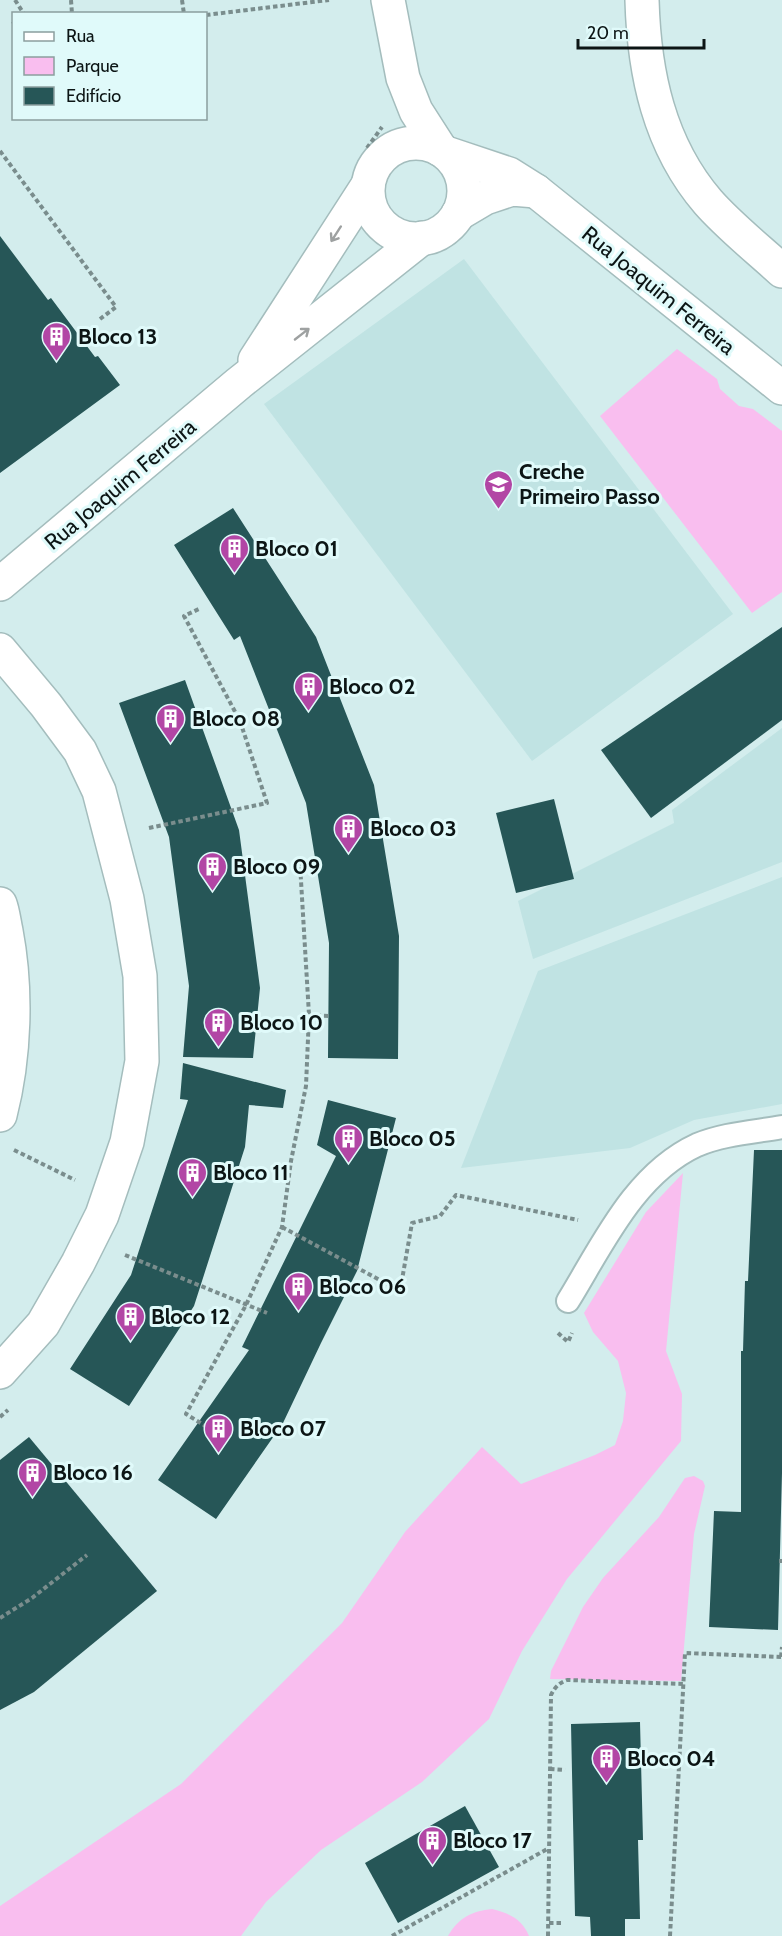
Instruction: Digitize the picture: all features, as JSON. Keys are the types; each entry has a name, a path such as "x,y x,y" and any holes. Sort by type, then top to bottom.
{"street":[{"name":"Rua Joaquim Ferreira","path":"0,584 240,383 422,238 444,230 455,221 465,193 463,178 416,111 403,78 388,0"},
{"path":"642,0 643,30 650,78 662,128 681,164 708,202 782,271"},
{"name":"Rua Joaquim Ferreira","path":"240,383 368,185 379,141 400,111 403,78"},
{"name":"Rua Joaquim Ferreira","path":"379,141 402,145 417,143 433,145 444,152 509,174 536,191 782,388"},
{"path":"368,185 368,201 374,216 384,228 398,236 414,240 422,238"},
{"name":"Rua Joaquim Ferreira","path":"458,214 471,204 512,189 536,191"},
{"path":"0,650 46,705 80,751 99,791 127,899 140,976 142,1061 127,1142 102,1215 43,1324 0,1372"},
{"path":"0,904 12,962 13,1014 6,1092 0,1115"}],"lane":[{"path":"568,1301 630,1201 672,1160 698,1145 729,1136 782,1127"}],"path":[{"path":"207,15 329,0"},
{"path":"0,151 116,307 100,319"},
{"path":"146,829 267,803 240,720 184,616 201,608"},
{"path":"207,1427 186,1414 246,1305 282,1227 291,1161 306,1086 309,1015 300,864 318,860"},
{"path":"309,1015 331,1016"},
{"path":"20,1153 44,1165"},
{"path":"282,1227 400,1291 412,1223 440,1216 456,1195 588,1222"},
{"path":"124,1254 267,1313"},
{"path":"0,1417 12,1406"},
{"path":"0,1618 32,1598 87,1555"},
{"path":"670,1936 685,1653 782,1657 782,1647"},
{"path":"548,1936 551,1695 560,1683 567,1680 684,1684"},
{"path":"550,1769 565,1770"},
{"path":"392,1936 549,1848"},
{"path":"549,1923 561,1923"}],"shaded area":[{"name":"Creche Primeiro Passo","path":"464,259 733,614 532,761 264,404"},
{"path":"782,728 782,862 533,959 518,901 674,823 672,810"},
{"path":"782,877 782,1104 694,1120 630,1148 461,1168 538,971"}],"green space":[{"path":"677,349 717,379 720,389 739,406 753,409 782,431 782,592 752,613 600,416"},
{"path":"683,1173 666,1351 682,1394 681,1441 567,1579 522,1651 489,1719 422,1782 321,1850 266,1902 241,1936 0,1936 0,1906 181,1784 342,1623 405,1532 482,1447 521,1484 615,1445 623,1421 626,1393 618,1361 593,1332 584,1313 646,1212"},
{"path":"694,1476 703,1481 705,1486 694,1534 681,1681 550,1679 551,1671 583,1607 603,1578 659,1517 685,1478"},
{"path":"492,1909 514,1918 523,1925 529,1936 448,1936 456,1924 466,1916"}],"building":[{"path":"0,236 48,300 51,298 95,357 98,356 120,385 0,473"},
{"path":"233,508 316,637 374,785 399,936 398,1059 328,1058 329,943 306,803 240,636 234,640 174,545"},
{"path":"782,627 782,720 651,818 601,750"},
{"path":"185,680 239,830 260,988 253,1058 183,1057 189,986 169,837 119,703"},
{"path":"554,799 574,879 516,893 496,813"},
{"path":"183,1063 286,1090 283,1108 249,1105 245,1147 194,1306 129,1406 70,1369 131,1275 188,1100 180,1099"},
{"path":"328,1100 396,1118 357,1271 283,1423 216,1519 158,1480 249,1350 242,1347 336,1156 317,1145"},
{"path":"754,1150 782,1150 782,1473 778,1630 709,1627 714,1511 741,1512 741,1351 743,1351 745,1281 748,1281"},
{"path":"29,1437 157,1591 34,1692 0,1710 0,1460"},
{"path":"640,1722 643,1840 638,1840 640,1919 625,1919 625,1936 591,1936 590,1917 575,1916 571,1724"},
{"name":"Bloco 17","path":"465,1806 499,1867 398,1923 365,1863"}],"place":[{"name":"Bloco 13","path":"57,362"},
{"name":"Creche Primeiro Passo","path":"498,510"},
{"name":"Bloco 01","path":"234,574"},
{"name":"Bloco 02","path":"308,712"},
{"name":"Bloco 08","path":"171,744"},
{"name":"Bloco 03","path":"349,854"},
{"name":"Bloco 09","path":"212,892"},
{"name":"Bloco 10","path":"219,1048"},
{"name":"Bloco 05","path":"348,1164"},
{"name":"Bloco 11","path":"192,1198"},
{"name":"Bloco 06","path":"298,1312"},
{"name":"Bloco 12","path":"130,1342"},
{"name":"Bloco 07","path":"219,1454"},
{"name":"Bloco 16","path":"32,1498"},
{"name":"Bloco 04","path":"606,1784"},
{"name":"Bloco 17","path":"432,1866"}]}
